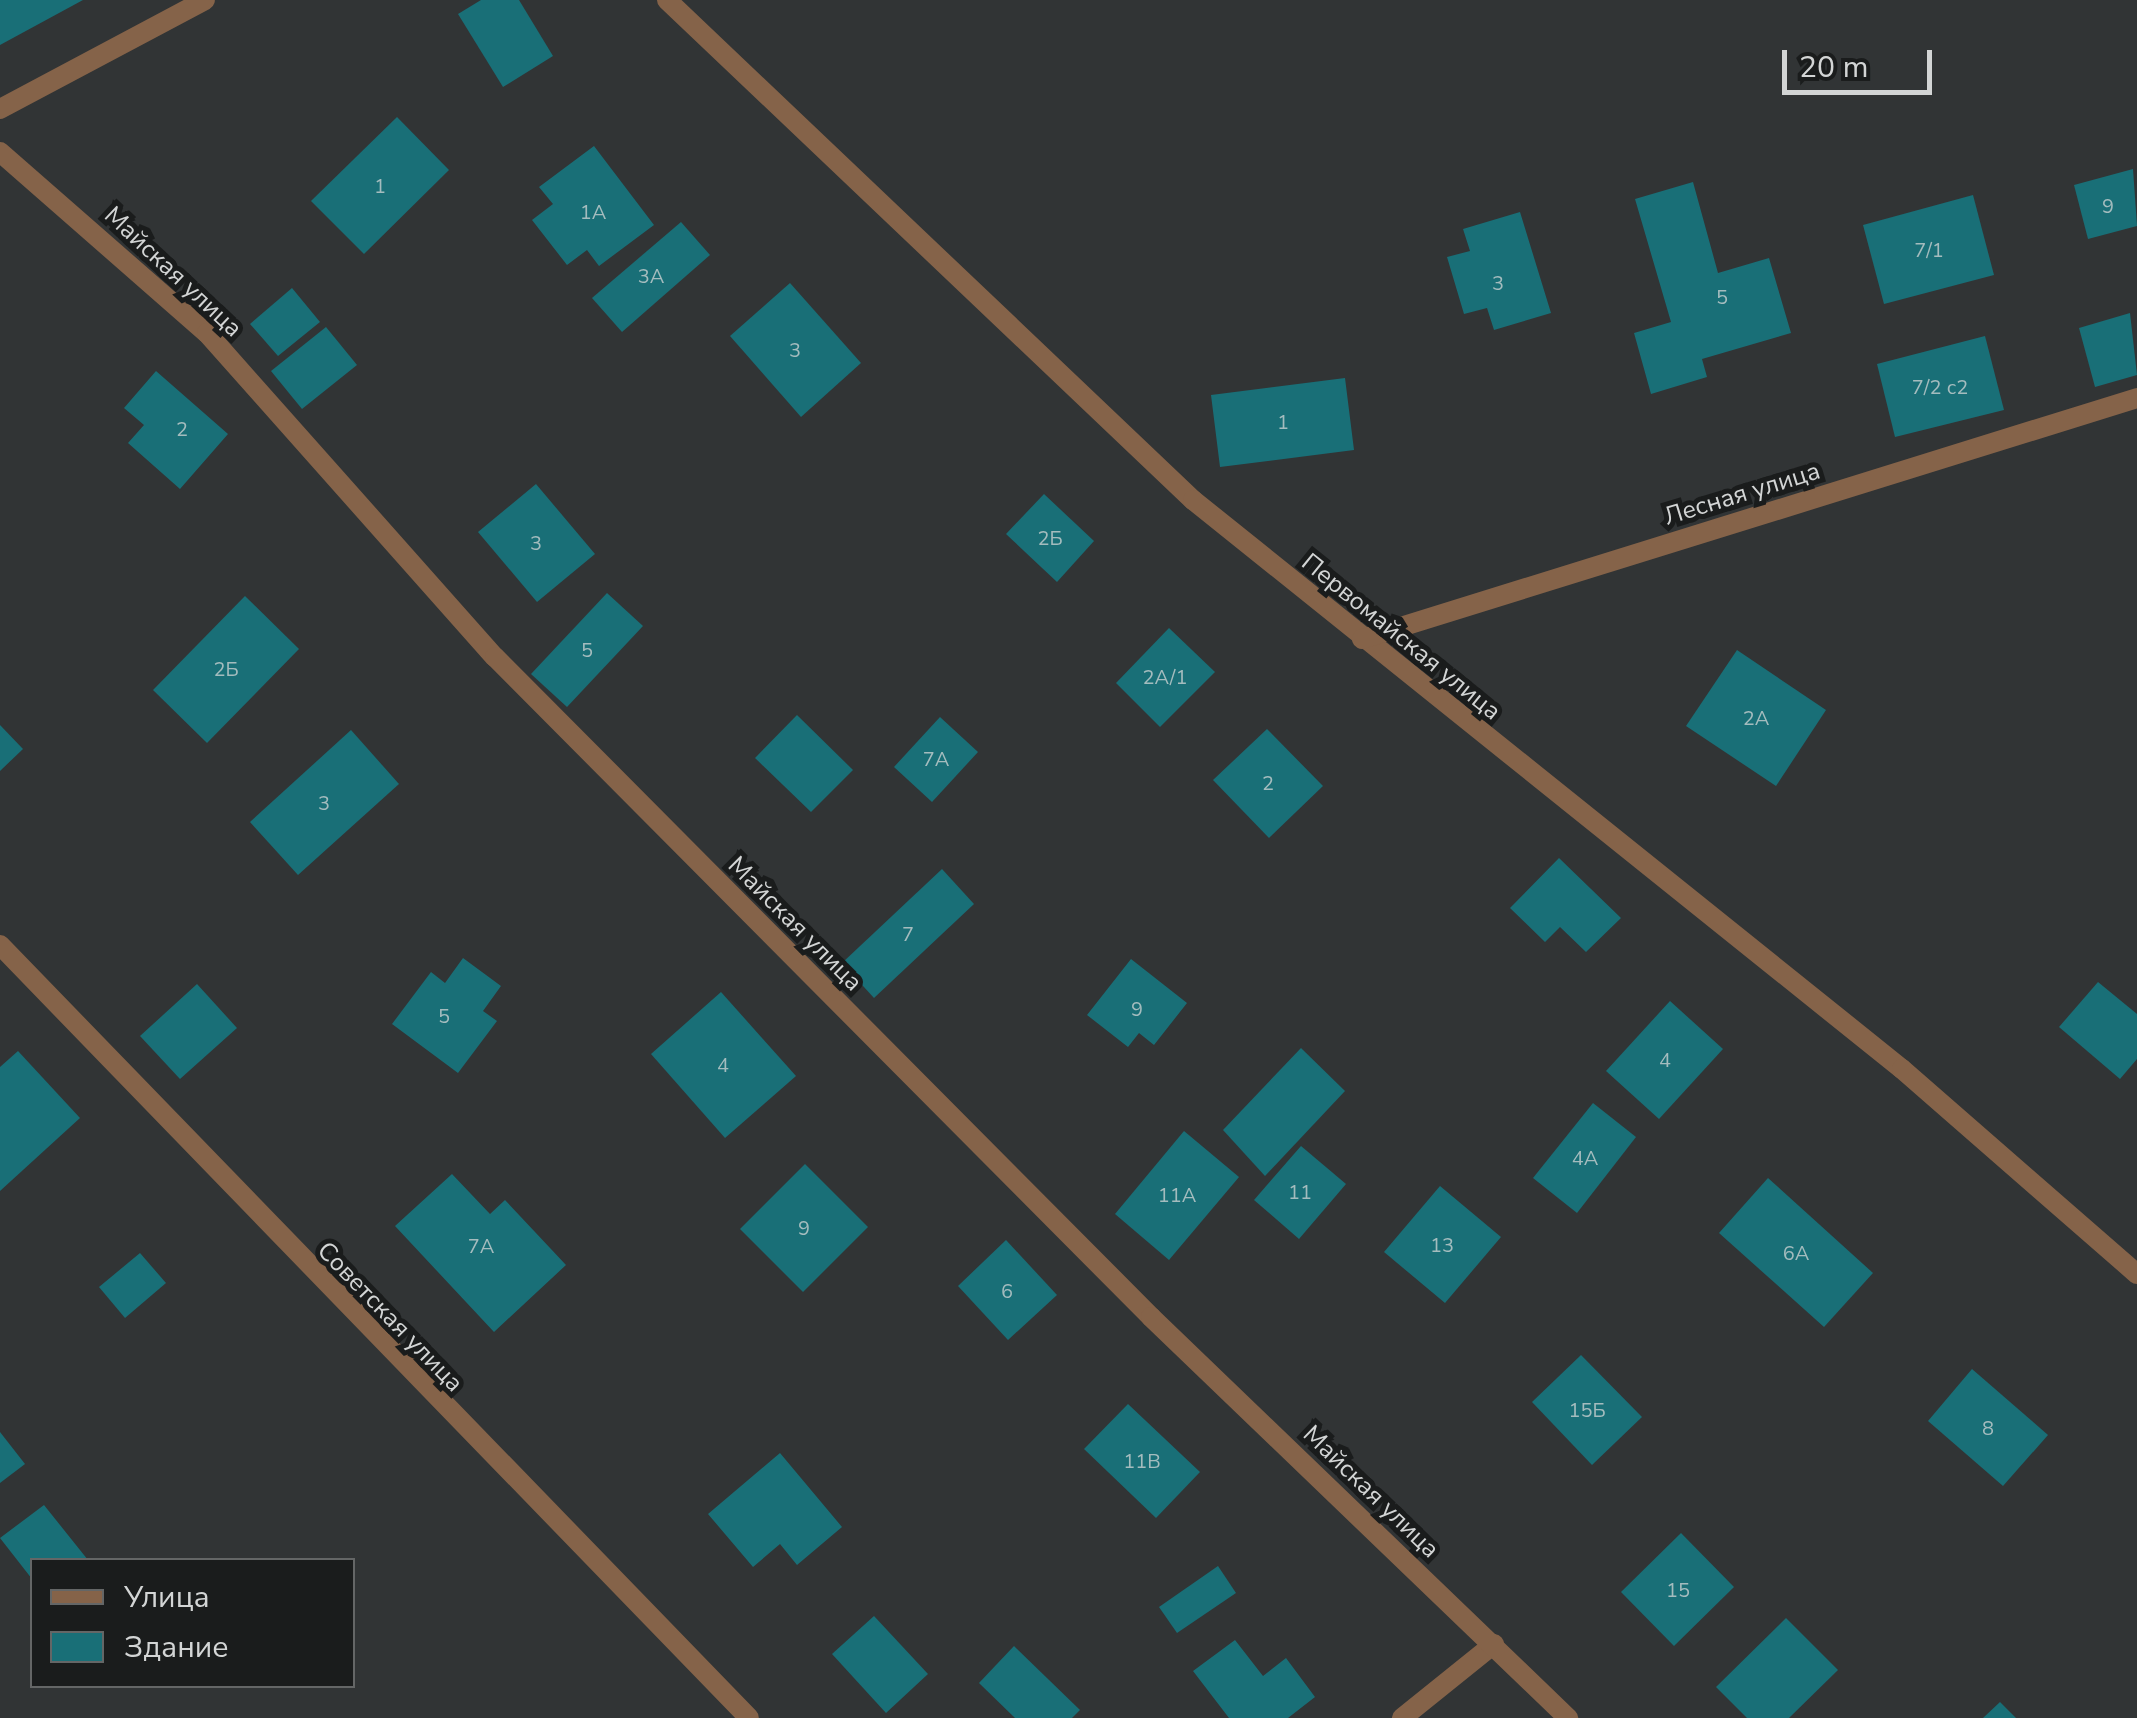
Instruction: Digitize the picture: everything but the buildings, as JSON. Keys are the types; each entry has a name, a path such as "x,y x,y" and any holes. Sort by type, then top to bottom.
{"street":[{"path":"0,109 205,0"},
{"name":"Первомайская улица","path":"667,0 1107,424 1362,638 1902,1069 2137,1274"},
{"name":"Майская улица","path":"0,152 207,333 509,671 1150,1317 1568,1718"},
{"name":"Лесная улица","path":"1362,638 2137,398"},
{"name":"Советская улица","path":"0,945 749,1718"},
{"path":"1402,1718 1494,1644"}]}
